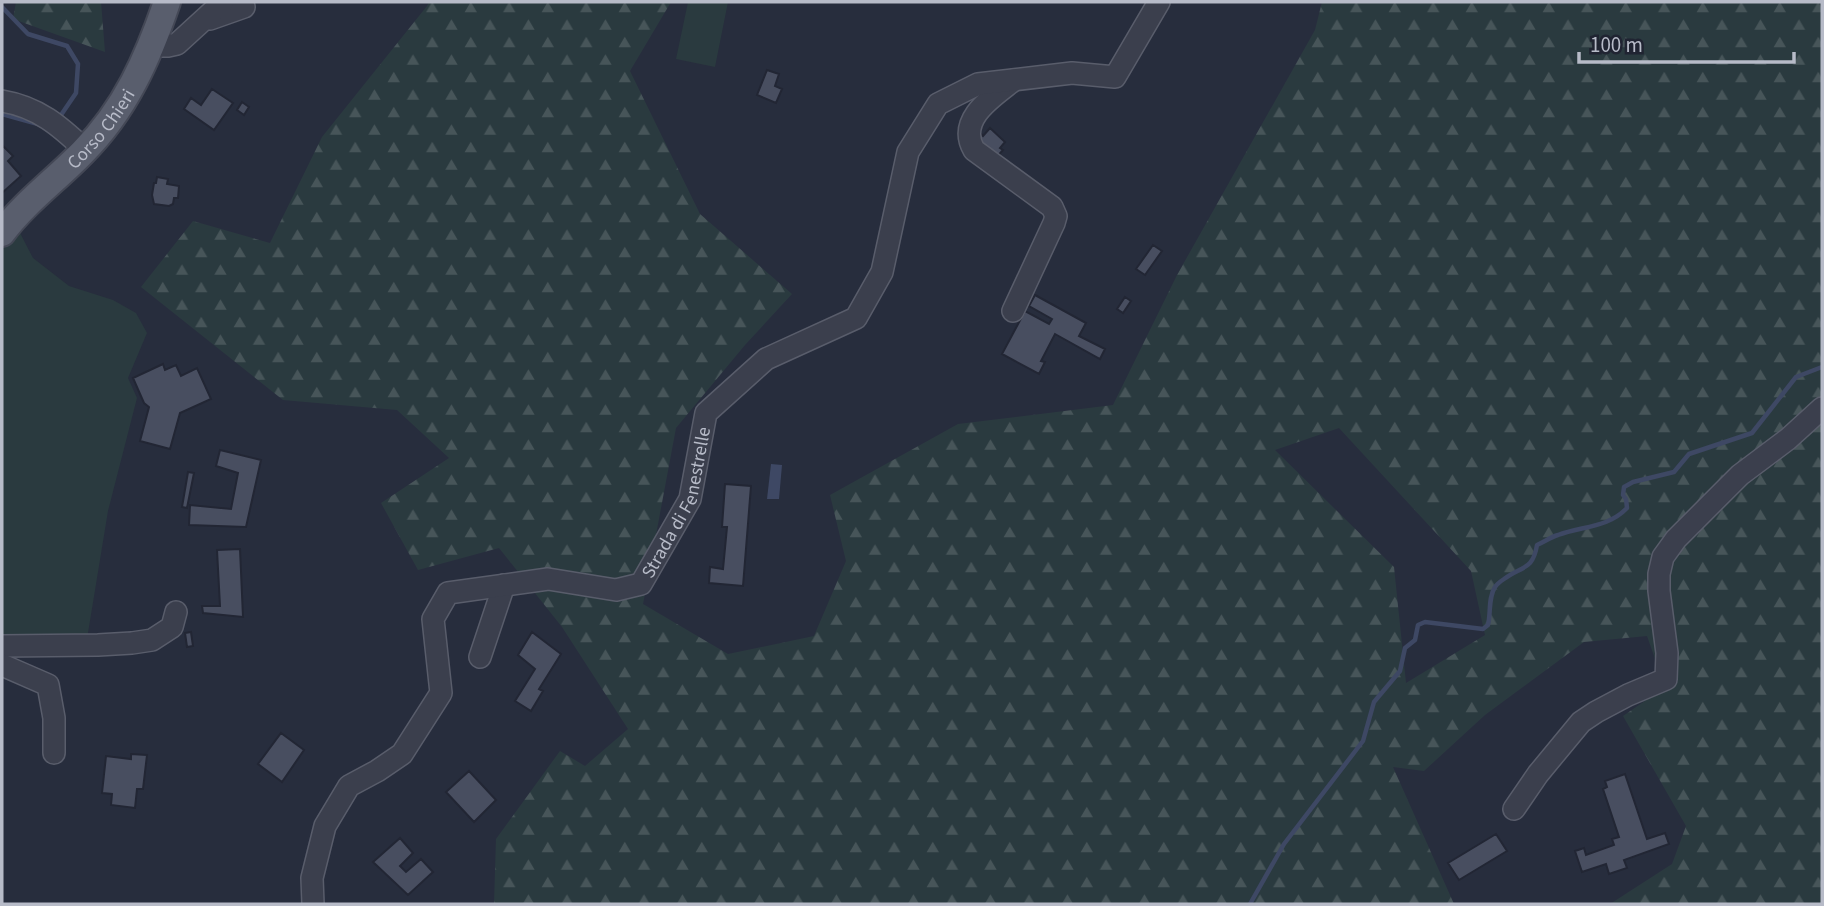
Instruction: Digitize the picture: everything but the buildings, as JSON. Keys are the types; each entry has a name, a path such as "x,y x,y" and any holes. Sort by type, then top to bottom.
{"main road":[{"name":"Corso Chieri","path":"2,233 85,150 113,116 135,81 152,46 167,2"}],"street":[{"name":"Strada di Fenestrelle","path":"313,904 312,878 325,826 349,786 402,754 441,693 433,619 448,593 548,579 616,590 641,584 690,499 706,413 766,359 856,318 882,272 908,152 938,104 978,84 1072,73 1115,77 1159,2"},
{"path":"152,46 177,44 205,19 213,18 234,4"},
{"path":"1013,312 1056,216 1052,206 974,150 969,134 970,124 978,111 1014,80"},
{"path":"2,101 40,113 85,150"},
{"path":"1514,809 1538,774 1581,722 1628,695 1666,679 1667,653 1659,591 1663,557 1676,539 1740,475 1788,439 1822,408"},
{"path":"480,657 504,586"},
{"path":"2,646 98,645 152,640 172,627 176,611"},
{"path":"2,665 48,685 54,718 54,753"}],"green space":[{"path":"16,2 101,2 105,52 13,19"},
{"path":"429,2 671,2 630,71 700,214 792,294 745,345 676,428 643,604 728,654 814,636 846,561 830,495 958,424 1113,405 1177,275 1315,30 1322,2 1822,2 1822,904 1610,904 1672,864 1686,826 1623,716 1665,687 1647,636 1584,642 1485,715 1424,771 1393,767 1454,904 494,904 496,839 560,751 585,766 628,729 562,627 499,548 418,570 381,503 449,458 397,410 283,400 141,287 193,221 270,243 322,137","holes":["1339,428 1471,571 1485,635 1406,683 1394,567 1275,450"]},
{"path":"688,2 728,2 715,67 676,59"},
{"path":"19,231 33,258 69,286 113,300 136,313 147,333 128,378 137,398 108,511 87,639 2,639 2,250"}],"water":[{"path":"771,464 782,465 779,499 767,499"}],"waterway":[{"path":"2,7 28,34 67,46 78,64 76,93 61,115 55,118"},
{"path":"2,114 38,124"},
{"path":"1250,904 1284,844 1363,741 1374,702 1400,671 1405,648 1415,640 1418,625 1425,622 1483,629 1488,625 1491,596 1495,587 1530,563 1537,545 1555,536 1594,526 1620,515 1627,508 1623,495 1624,487 1633,482 1674,472 1689,454 1752,433 1796,377 1822,367"}]}
